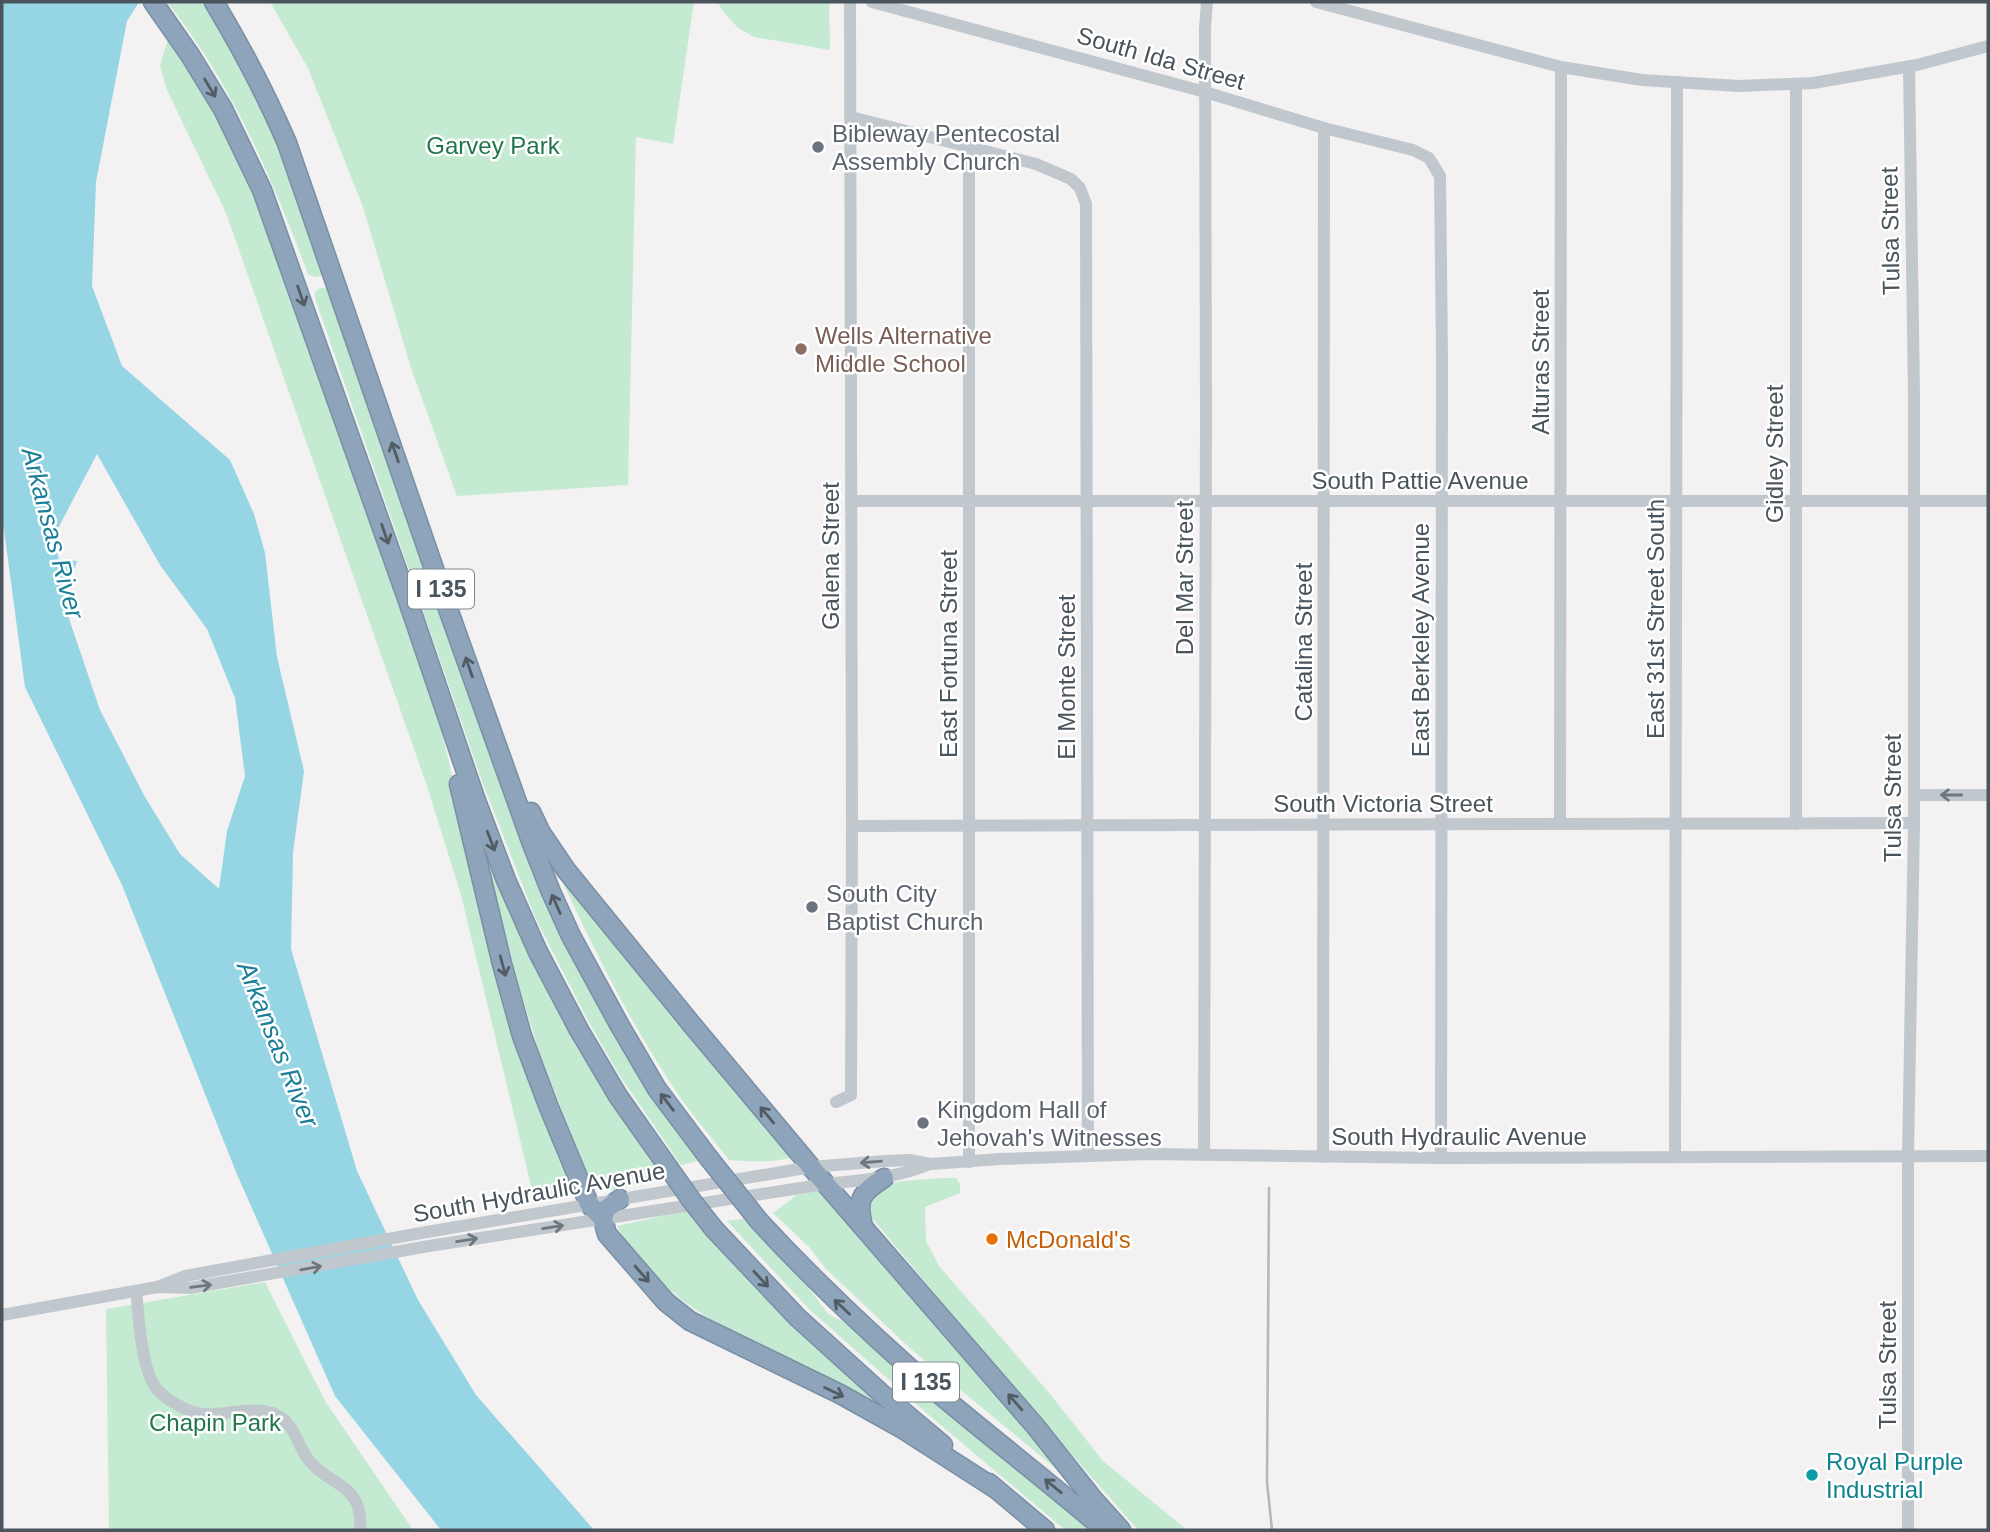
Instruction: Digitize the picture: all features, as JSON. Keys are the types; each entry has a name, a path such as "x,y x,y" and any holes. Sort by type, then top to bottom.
{"highway":[{"name":"I 135","path":"153,2 174,30 223,109 262,190 475,798 538,952 579,1030 612,1085 692,1201 797,1317 882,1394 1045,1530"},
{"name":"I 135","path":"214,2 269,101 287,143 532,844 571,936 602,996 657,1089 759,1221 840,1305 944,1397 1105,1530"},
{"path":"436,685 502,964 522,1036 589,1204 603,1219 607,1234 666,1302 690,1321 840,1394 901,1428 996,1489"},
{"path":"482,704 541,833 566,870 811,1167 1037,1427 1121,1530"},
{"path":"863,1226 859,1210 861,1198 867,1189 884,1178"},
{"path":"603,1219 606,1209 621,1199"}],"street":[{"name":"Galena Street","path":"836,1102 851,1095 850,2"},
{"name":"South Ida Street","path":"872,2 1205,92 1324,128 1413,149 1429,158 1434,166"},
{"name":"Del Mar Street","path":"1204,1155 1205,29 1208,2"},
{"path":"1316,2 1561,67 1642,80 1739,86 1813,83 1909,66 1988,46"},
{"name":"Tulsa Street","path":"1908,1530 1908,1155 1914,823 1914,501 1909,66"},
{"name":"Alturas Street","path":"1560,824 1561,67"},
{"name":"East 31st Street South","path":"1675,1156 1677,82"},
{"name":"Gidley Street","path":"1796,84 1796,824"},
{"path":"851,117 969,146"},
{"name":"Catalina Street","path":"1323,1157 1324,128"},
{"name":"El Monte Street","path":"969,146 1036,164 1066,176 1077,184 1084,197 1086,211 1088,1156"},
{"name":"East Fortuna Street","path":"969,146 970,1162"},
{"name":"East Berkeley Avenue","path":"1434,166 1441,184 1441,1158"},
{"name":"South Pattie Avenue","path":"851,501 1988,501"},
{"path":"1914,795 1988,795"},
{"name":"South Victoria Street","path":"852,826 1914,823"},
{"name":"South Hydraulic Avenue","path":"2,1315 157,1287 185,1276 237,1266 811,1167 909,1160 931,1164 1088,1156 1988,1156"},
{"name":"South Hydraulic Avenue","path":"157,1287 190,1288 244,1280 429,1246 826,1184 884,1178 931,1164"},
{"path":"136,1291 144,1358 155,1388 168,1400 187,1411 210,1415 261,1410 276,1414 294,1429 303,1453 314,1467 340,1484 356,1503 360,1530"}],"green space":[{"path":"167,2 203,2 252,83 276,131 324,273 321,276 308,274 265,167 231,98"},
{"name":"Garvey Park","path":"270,2 694,2 673,144 636,137 628,485 457,496 411,368 363,207 308,68"},
{"path":"718,2 829,2 830,50 754,37 738,28"},
{"path":"168,39 217,115 269,231 437,712 455,788 570,1181 561,1196 551,1200 535,1202 461,895 427,786 226,213 166,88 160,65"},
{"path":"320,288 328,288 333,297 522,838 702,1160 681,1165 618,1073 535,917 483,784 315,298 315,292"},
{"path":"556,868 794,1157 762,1162 729,1160 682,1100 646,1044 599,957"},
{"path":"489,870 493,870 576,1046 656,1170 642,1184 609,1191 592,1186 540,1054 515,974"},
{"path":"956,1178 960,1184 960,1193 925,1207 926,1241 939,1266 1050,1394 1103,1461 1187,1530 1138,1530 997,1369 868,1213 870,1201 876,1192 885,1186"},
{"path":"824,1190 1071,1481 912,1350 826,1269 809,1247 773,1213 797,1195"},
{"path":"689,1210 882,1402 738,1334 696,1310 657,1278 617,1226"},
{"path":"748,1218 799,1275 828,1314 858,1329 1097,1530 1065,1530 810,1310 727,1221"},
{"name":"Chapin Park","path":"265,1282 325,1401 413,1530 109,1530 106,1309"}],"water":[{"name":"Arkansas River","path":"2,2 139,2 127,21 96,182 92,286 122,366 230,460 254,514 265,553 277,657 304,771 293,853 291,949 357,1171 418,1300 476,1395 594,1530 441,1530 335,1396 236,1172 122,885 25,687 2,515","holes":["97,454 160,565 207,629 235,698 245,776 227,831 219,889 180,854 145,797 100,710 64,604 77,561 59,559 53,538"]}],"railway":[{"path":"1269,1188 1267,1482 1272,1530"}],"place":[{"name":"Bibleway Pentecostal Assembly Church","path":"818,147"},
{"name":"Wells Alternative Middle School","path":"801,349"},
{"name":"South City Baptist Church","path":"812,907"},
{"name":"Kingdom Hall of Jehovah's Witnesses","path":"923,1123"},
{"name":"McDonald's","path":"992,1239"},
{"name":"Royal Purple Industrial","path":"1812,1475"}]}
